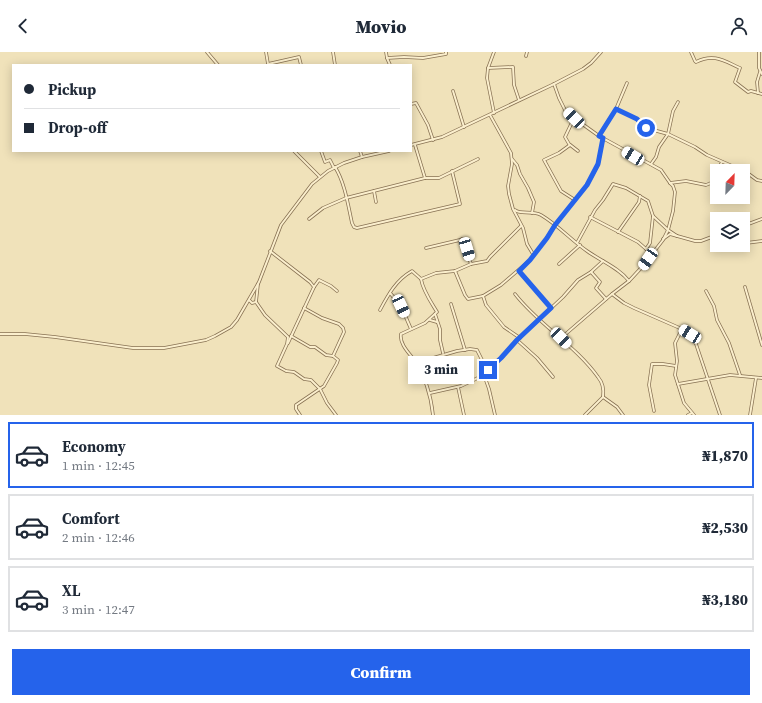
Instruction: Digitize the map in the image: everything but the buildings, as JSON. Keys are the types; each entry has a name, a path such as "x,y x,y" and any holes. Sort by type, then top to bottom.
{"street":[{"path":"207,52 217,64"},
{"path":"266,52 268,64 299,57 301,64"},
{"path":"333,52 335,64"},
{"path":"386,52 390,64"},
{"path":"387,58 423,58 446,54 446,52"},
{"path":"494,52 488,68 487,78 494,113"},
{"path":"526,56 527,52"},
{"path":"412,145 433,140 490,115 554,84 583,69 591,63 600,52"},
{"path":"691,52 696,62 705,58 721,59 740,68 735,82 748,92 751,91 762,94"},
{"path":"758,93 757,82 761,73 761,58 759,52"},
{"path":"488,68 513,67 514,85 519,101"},
{"path":"599,136 616,109 627,83"},
{"path":"554,84 565,110 574,118 599,136 661,170 673,186 675,192 673,211 668,230 663,240"},
{"path":"453,91 464,126"},
{"path":"651,164 656,157 659,147 668,134 673,111 678,102"},
{"path":"412,104 416,103 428,125 433,140"},
{"path":"616,109 637,119 646,128 668,134 695,147 707,156 746,172 757,180 762,181"},
{"path":"490,115 528,188 534,202 532,212"},
{"path":"574,118 565,135 566,140 570,145 578,151"},
{"path":"455,271 467,298 482,296 501,285 519,271 547,238 555,225 587,185 595,170 603,138"},
{"path":"415,144 425,178"},
{"path":"570,145 559,153 544,160 561,191 575,200"},
{"path":"295,152 320,177"},
{"path":"321,152 325,162 330,160 340,174 354,227 460,204 452,171"},
{"path":"360,152 362,157"},
{"path":"0,334 25,334 55,337 133,348 164,348 206,340 231,327 237,320 258,282 277,234 287,216 312,184 334,167 362,157 384,152"},
{"path":"512,158 508,186 509,194 513,209 526,235 527,244 534,254"},
{"path":"310,219 323,208 346,198 425,178 439,178 478,159"},
{"path":"670,183 686,181 706,185 710,183"},
{"path":"577,243 590,217 613,184 626,188 648,201 653,216 650,243 646,249"},
{"path":"374,191 376,202"},
{"path":"618,232 639,202 640,196"},
{"path":"513,209 516,212 532,212 542,216 567,233 577,243 624,275 629,282"},
{"path":"653,216 677,236"},
{"path":"590,217 638,242 646,249 654,251"},
{"path":"750,223 762,219"},
{"path":"422,279 436,274 455,271 471,264 487,261 490,256 521,226"},
{"path":"561,338 612,294 629,282 663,240 670,234 695,241 701,241 710,238"},
{"path":"426,248 463,239 471,264"},
{"path":"750,242 762,241"},
{"path":"559,264 580,245"},
{"path":"270,251 310,282 314,287"},
{"path":"430,393 458,387 484,375 578,280 591,272 603,261"},
{"path":"380,310 395,285 412,271 422,279 426,295 437,312 437,322 440,329 440,340 443,353"},
{"path":"519,271 551,308"},
{"path":"591,272 600,282 596,288 606,299"},
{"path":"336,415 327,403 320,389 311,380 304,379 294,372 286,371 277,366 314,287 319,280 337,291"},
{"path":"258,282 256,302 265,316 288,337 287,344"},
{"path":"745,287 762,345"},
{"path":"706,292 714,306 717,320 729,343 740,375"},
{"path":"390,293 401,306 411,329"},
{"path":"515,294 539,319 561,338 599,378 604,391 603,397 585,415"},
{"path":"612,294 624,303 682,328 690,334 696,344 720,415"},
{"path":"482,296 486,305 504,327 520,338"},
{"path":"248,300 252,303 256,302"},
{"path":"451,304 465,350"},
{"path":"304,308 322,318 339,324 343,328 344,332 333,356"},
{"path":"432,415 430,393 401,338 402,334 425,324 436,314"},
{"path":"430,320 437,322"},
{"path":"682,328 675,343 675,374 684,403 693,414 688,415"},
{"path":"291,336 310,347 315,347 326,355 333,356 338,360 324,386 296,405 300,415"},
{"path":"517,340 537,358 553,378"},
{"path":"416,364 450,353 465,350 478,350 486,370"},
{"path":"654,411 649,385 652,364 676,366"},
{"path":"484,375 495,415"},
{"path":"678,384 709,380 730,375 762,378"},
{"path":"750,415 756,378"},
{"path":"458,387 464,415"},
{"path":"603,397 617,407 623,415"}],"route":[{"path":"488,370 551,308 519,271 530,260 555,225 587,185 598,164 603,138 599,136 616,109 637,119 646,128"}]}
